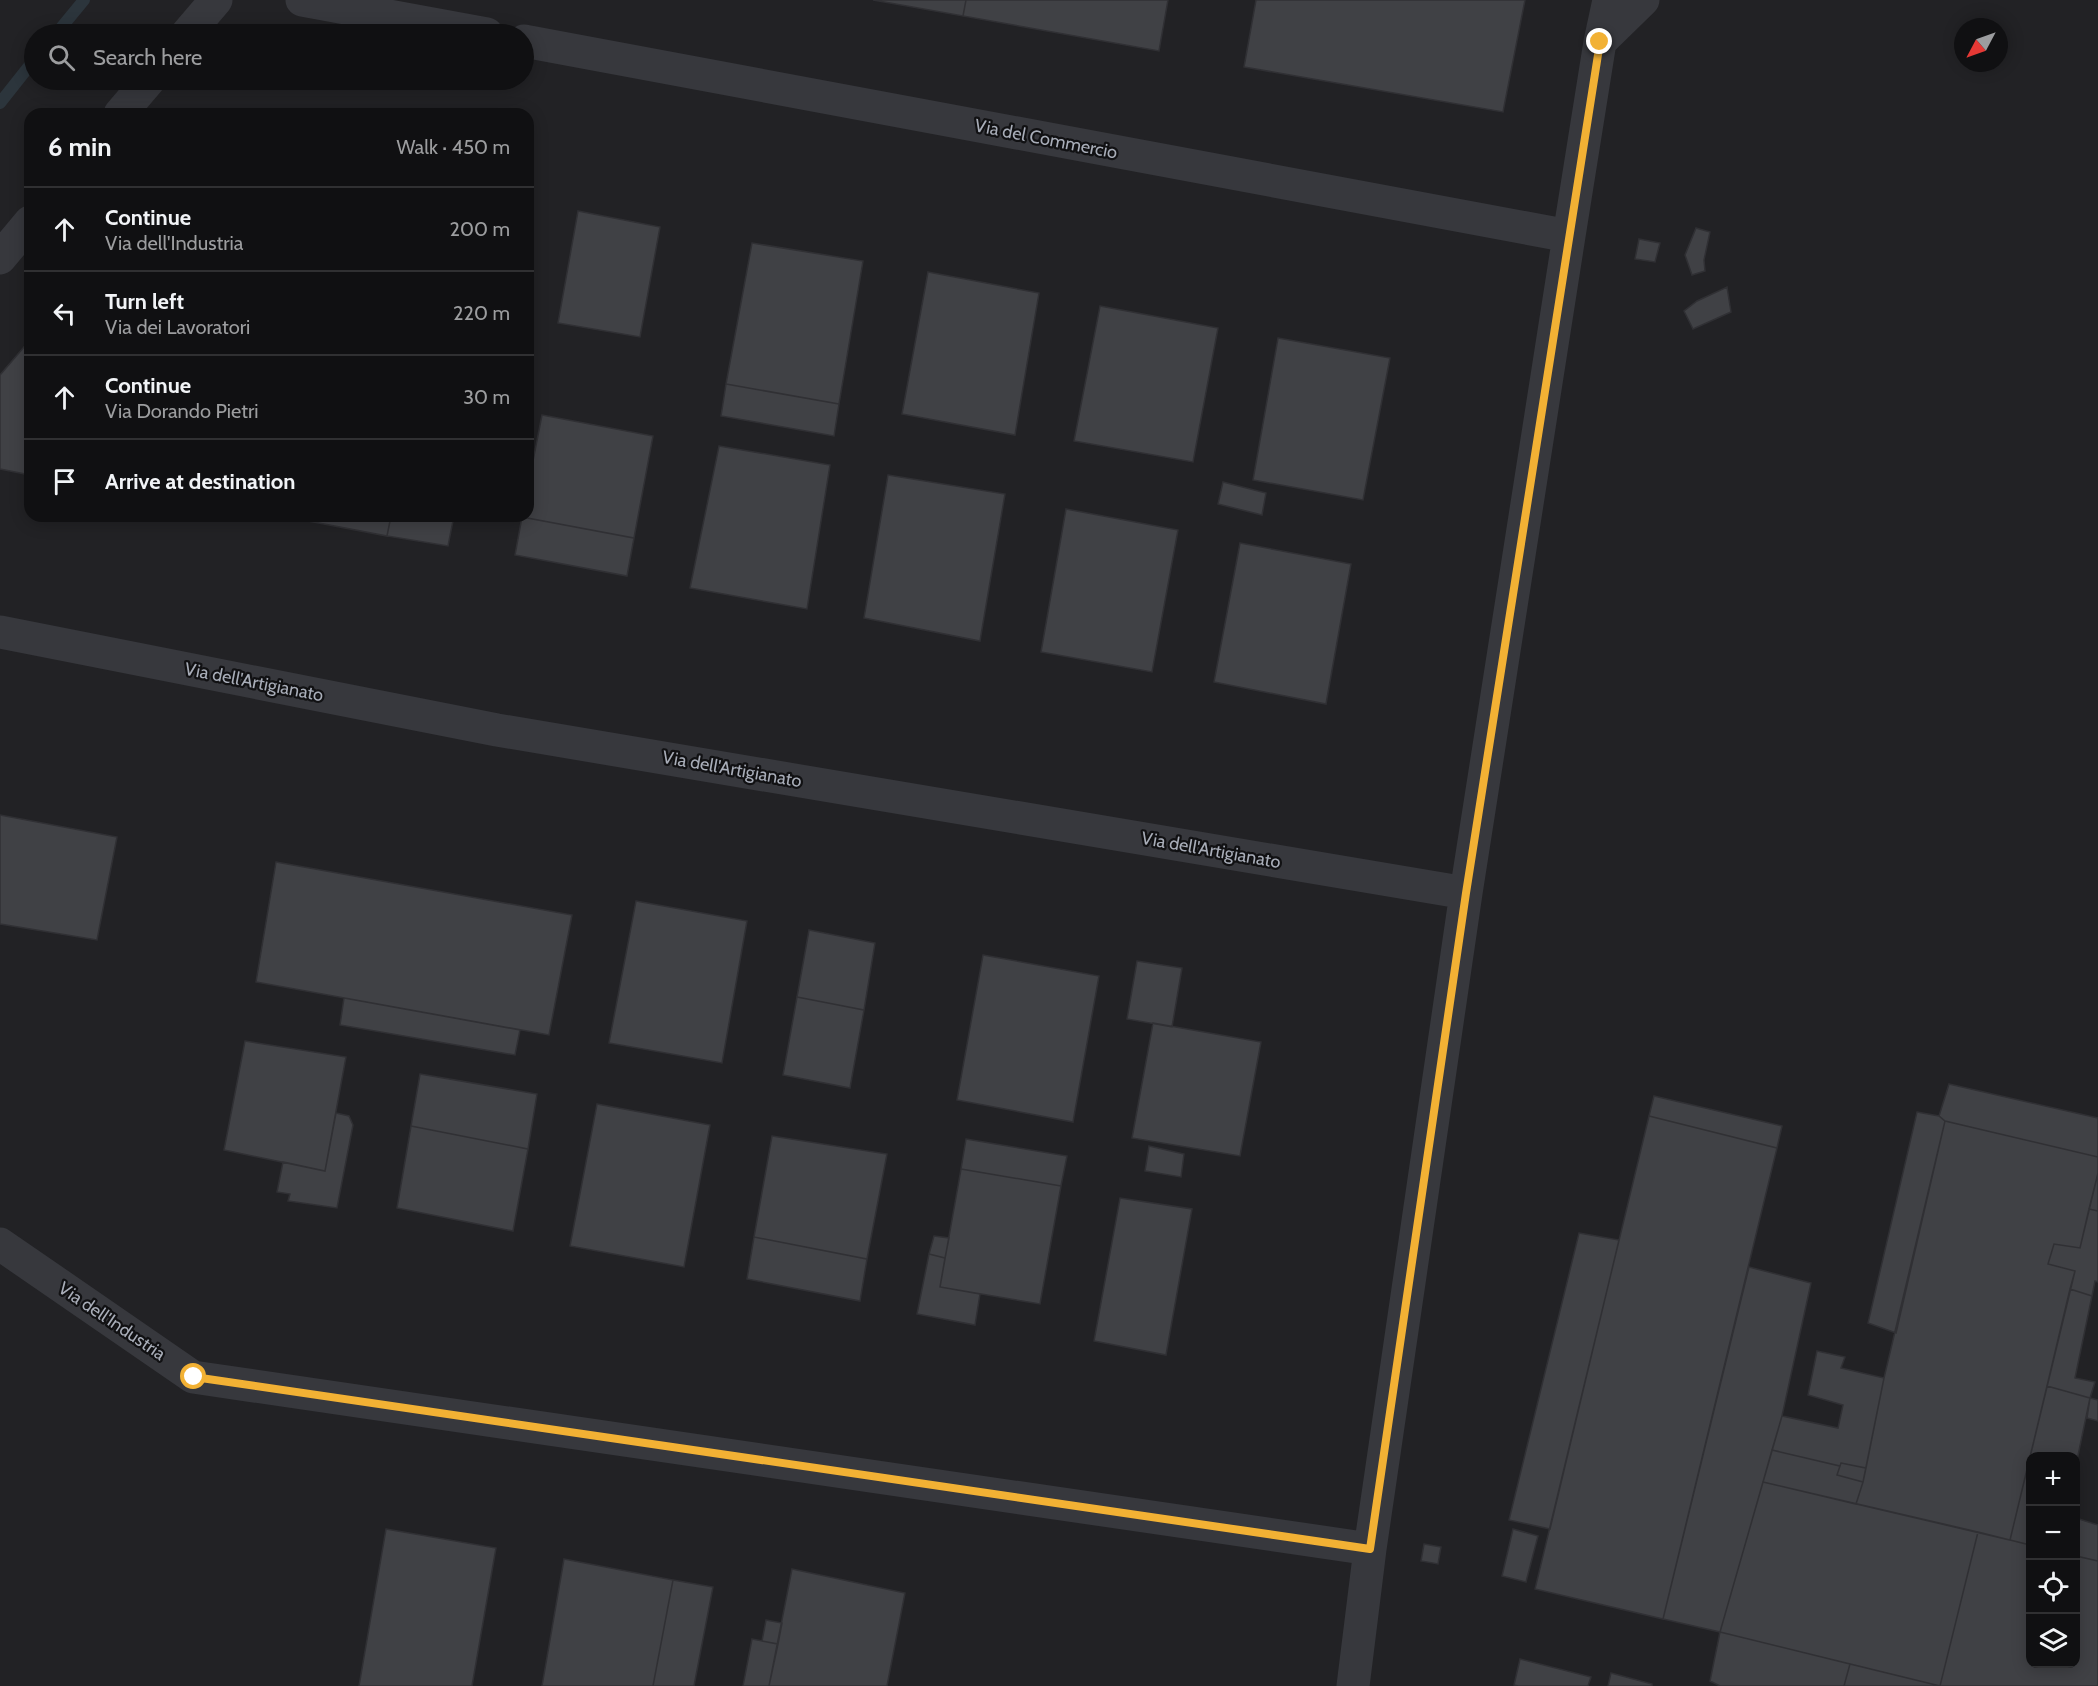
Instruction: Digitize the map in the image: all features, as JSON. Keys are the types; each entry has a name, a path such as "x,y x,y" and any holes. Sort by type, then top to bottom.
{"street":[{"path":"196,24 216,0"},
{"path":"302,0 433,24"},
{"path":"1353,1686 1370,1549 1466,893 1600,42 1609,0"},
{"path":"1600,42 1643,0"},
{"name":"Via del Commercio","path":"534,43 1569,236"},
{"path":"125,108 140,90"},
{"path":"0,258 24,229"},
{"name":"Via dell'Artigianato","path":"0,632 497,730 1466,893"},
{"name":"Via dell'Industria","path":"0,1244 194,1377 1370,1549"}],"shaded area":[{"path":"0,0 2098,0 2098,1686 0,1686"}],"building":[{"path":"873,0 966,0 963,16"},
{"path":"966,0 1168,0 1159,51 963,16"},
{"path":"1256,0 1525,0 1503,112 1244,67"},
{"path":"578,211 660,227 640,337 558,323"},
{"path":"1696,228 1710,232 1704,260 1705,271 1692,275 1685,255"},
{"path":"1639,239 1660,243 1655,262 1635,259"},
{"path":"752,243 863,261 839,404 726,384"},
{"path":"928,272 1039,293 1015,435 902,414"},
{"path":"1727,287 1731,312 1693,329 1684,311 1697,301"},
{"path":"1100,306 1218,328 1193,462 1074,441"},
{"path":"1278,338 1390,358 1363,500 1253,480"},
{"path":"24,347 24,474 0,469 0,375"},
{"path":"726,384 839,404 834,436 721,416"},
{"path":"542,415 653,436 634,538 534,519 534,456"},
{"path":"719,446 830,465 807,609 690,588"},
{"path":"888,475 1005,494 980,641 864,618"},
{"path":"1223,482 1266,493 1262,515 1218,504"},
{"path":"1066,509 1178,530 1152,672 1041,652"},
{"path":"534,519 634,538 627,576 515,555 521,522 534,522"},
{"path":"314,522 390,522 387,536"},
{"path":"390,522 453,522 448,546 387,536"},
{"path":"1240,543 1351,564 1326,704 1214,682"},
{"path":"0,815 117,837 97,940 0,924"},
{"path":"276,862 572,915 549,1035 256,982"},
{"path":"636,901 747,921 722,1063 609,1043"},
{"path":"809,930 875,943 864,1010 797,997"},
{"path":"983,955 1099,976 1073,1122 957,1100"},
{"path":"1137,961 1182,968 1172,1027 1127,1019"},
{"path":"797,997 864,1010 850,1088 783,1075"},
{"path":"344,998 520,1030 515,1055 340,1025"},
{"path":"1153,1023 1261,1042 1240,1156 1132,1138"},
{"path":"245,1041 346,1057 325,1171 224,1150"},
{"path":"420,1074 537,1094 528,1149 411,1126"},
{"path":"1949,1084 2098,1118 2098,1157 1945,1121 1939,1116"},
{"path":"1654,1096 1782,1126 1777,1148 1649,1116"},
{"path":"597,1104 710,1125 684,1267 570,1246"},
{"path":"1917,1112 1939,1116 1945,1121 1896,1333 1868,1323"},
{"path":"336,1113 349,1116 353,1125 337,1208 288,1201 290,1194 277,1192 283,1162 325,1171"},
{"path":"1649,1116 1777,1148 1663,1619 1535,1589"},
{"path":"1945,1121 2098,1157 2098,1173 2080,1248 2054,1244 2048,1264 2075,1271 2031,1452 2026,1452 2026,1474 2010,1540 1856,1504 1863,1482 1884,1378"},
{"path":"411,1126 528,1149 513,1231 397,1208"},
{"path":"772,1136 887,1154 867,1259 754,1237"},
{"path":"966,1139 1067,1156 1061,1186 961,1169"},
{"path":"1149,1146 1184,1154 1181,1177 1145,1171"},
{"path":"961,1169 1061,1186 1040,1304 940,1287"},
{"path":"2098,1173 2098,1211 2089,1209"},
{"path":"1120,1198 1192,1209 1166,1355 1094,1341"},
{"path":"2089,1209 2098,1211 2098,1282 2095,1281 2092,1296 2070,1289 2075,1271 2048,1264 2054,1244 2080,1248"},
{"path":"1579,1233 1619,1240 1550,1529 1509,1520"},
{"path":"934,1236 949,1238 945,1258 929,1254"},
{"path":"754,1237 867,1259 860,1301 747,1279"},
{"path":"929,1254 945,1258 940,1287 980,1294 975,1325 917,1314"},
{"path":"1749,1267 1811,1283 1782,1416 1720,1632 1663,1619"},
{"path":"2070,1289 2092,1296 2075,1378 2095,1382 2090,1398 2047,1386"},
{"path":"1817,1351 1845,1357 1841,1368 1884,1378 1866,1468 1841,1463 1840,1466 1772,1450 1782,1416 1838,1428 1843,1405 1808,1395"},
{"path":"2047,1386 2090,1398 2079,1452 2031,1452"},
{"path":"2090,1398 2098,1400 2098,1421 2087,1418"},
{"path":"1772,1450 1840,1466 1837,1475 1863,1482 1856,1504 1763,1482"},
{"path":"1841,1463 1866,1468 1863,1482 1837,1475"},
{"path":"2026,1474 2026,1544 2010,1540"},
{"path":"1763,1482 1978,1532 1940,1686 1720,1632"},
{"path":"2080,1519 2098,1525 2098,1561 2080,1557"},
{"path":"386,1529 496,1548 472,1686 359,1686"},
{"path":"1513,1529 1538,1536 1526,1582 1502,1576"},
{"path":"1978,1532 2026,1544 2026,1668 2080,1668 2080,1557 2098,1561 2098,1686 1940,1686"},
{"path":"1424,1544 1441,1547 1438,1564 1421,1561"},
{"path":"564,1559 673,1580 653,1686 542,1686"},
{"path":"792,1569 905,1593 887,1686 769,1686"},
{"path":"673,1580 713,1587 694,1686 653,1686"},
{"path":"766,1620 782,1623 778,1644 762,1641"},
{"path":"1720,1632 1850,1664 1844,1686 1720,1686 1710,1681"},
{"path":"752,1639 778,1644 769,1686 743,1686"},
{"path":"1520,1659 1591,1677 1588,1686 1514,1685"},
{"path":"1850,1664 1940,1686 1844,1686"},
{"path":"1611,1673 1652,1684 1652,1686 1608,1686"}],"waterway":[{"path":"64,24 84,0"},
{"path":"0,103 24,73"}],"route":[{"path":"194,1377 1370,1549 1466,893 1600,42"}]}
